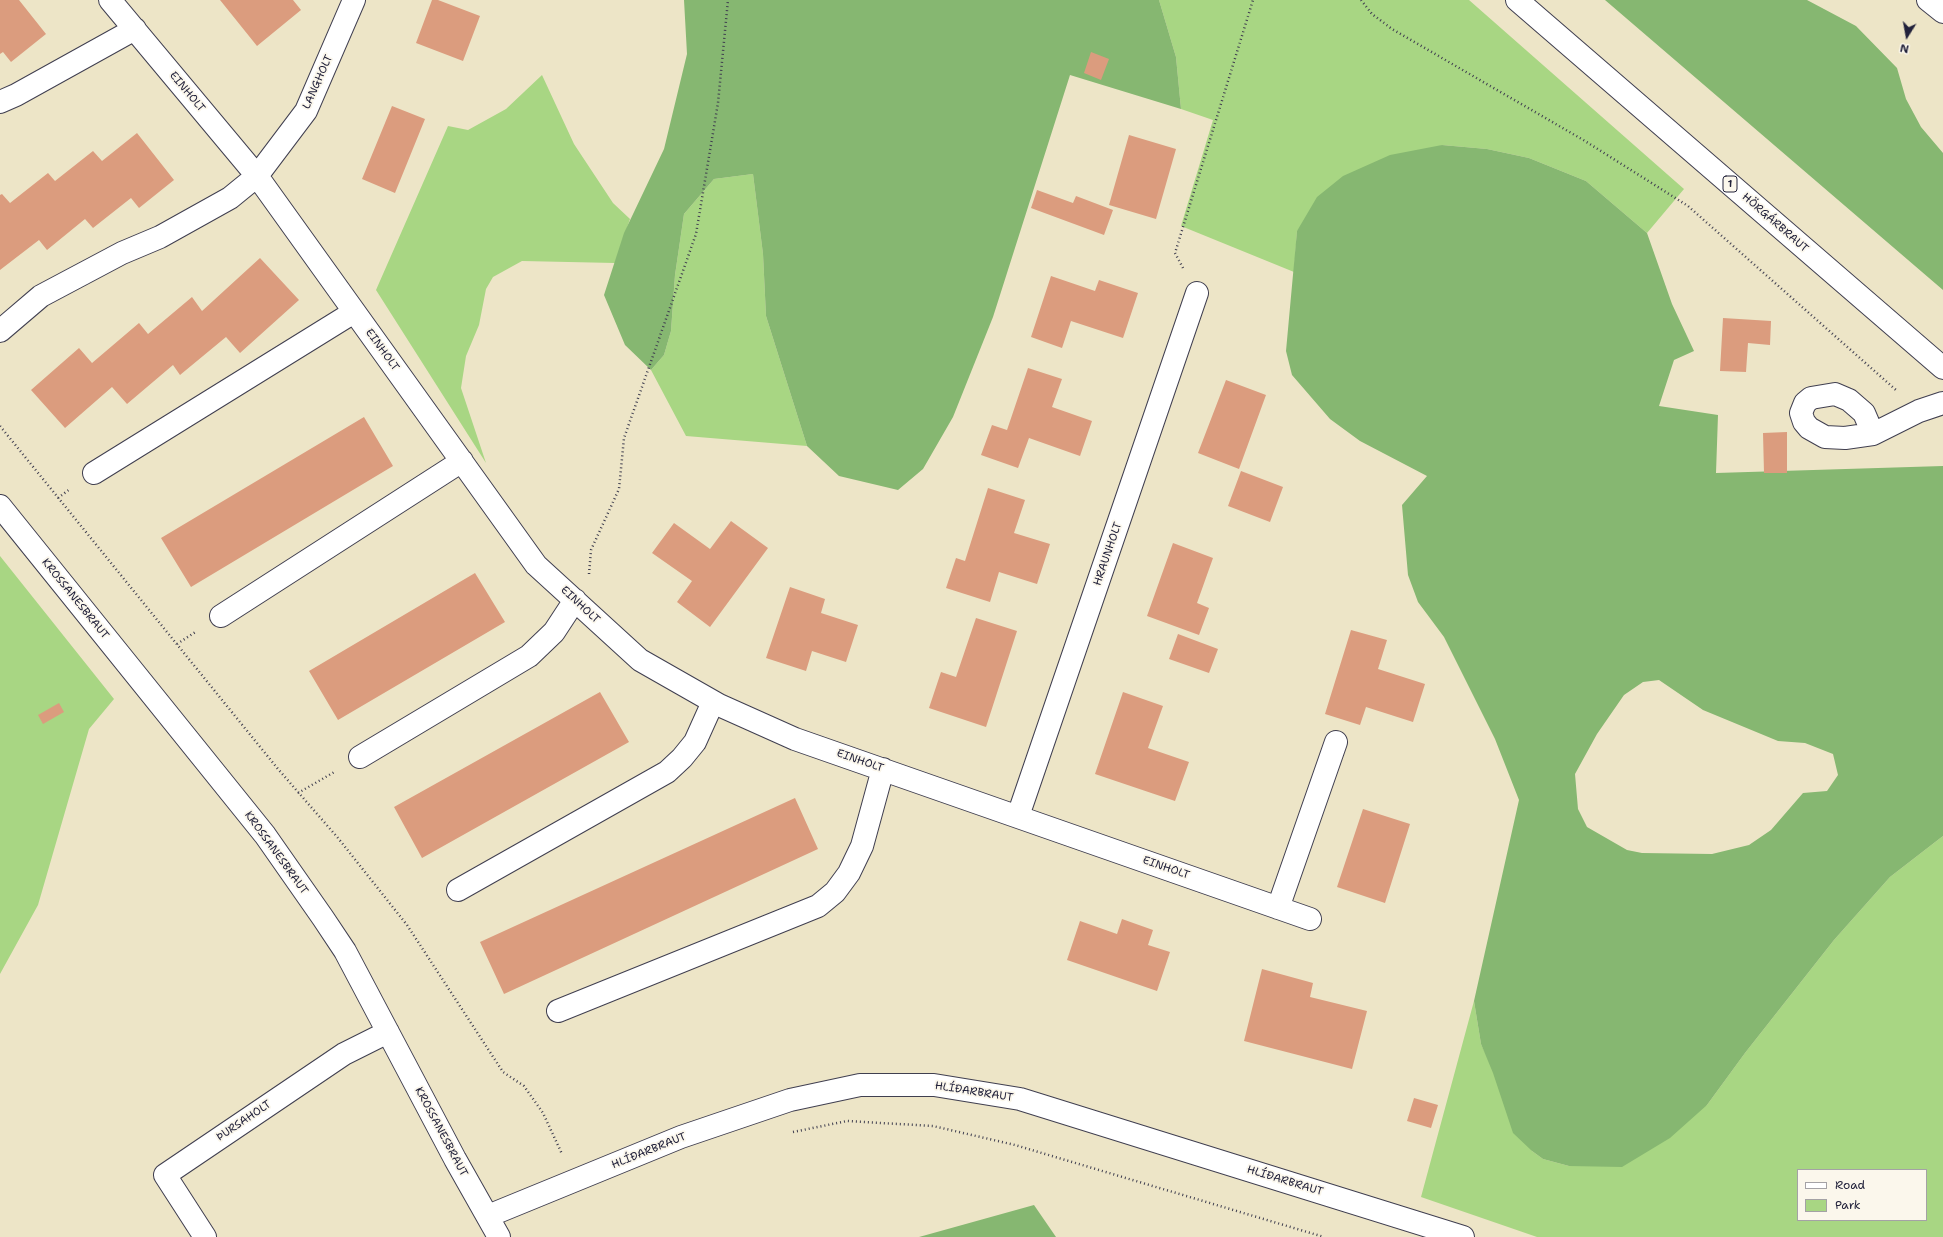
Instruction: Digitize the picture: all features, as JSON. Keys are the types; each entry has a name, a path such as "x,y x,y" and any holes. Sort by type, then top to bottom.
{"main road":[{"name":"EINHOLT","path":"110,0 257,176 536,565 640,660 713,702 795,739 1310,918"},
{"name":"LANGHOLT","path":"0,331 40,296 122,253 160,237 230,198 257,176 306,111 354,0"},
{"name":"HÖRGÁRBRAUT","path":"1517,0 1943,368"},
{"path":"1928,0 1943,12"},
{"path":"0,102 16,95 135,29"},
{"name":"HRAUNHOLT","path":"1018,816 1197,293"},
{"path":"94,473 354,312"},
{"path":"1873,434 1919,410 1943,404"},
{"path":"221,616 462,461"},
{"name":"KROSSANESBRAUT","path":"0,506 265,835 345,951 455,1160 500,1237"},
{"path":"360,757 529,656 581,606"},
{"path":"458,890 667,772 682,758 695,742 713,702"},
{"path":"1278,908 1336,742"},
{"path":"558,1011 818,906 835,892 849,873 862,846 883,769"},
{"name":"ÞURSAHOLT","path":"205,1237 165,1175 344,1054 388,1032"},
{"name":"HLÍÐARBRAUT","path":"488,1216 575,1182 681,1137 790,1100 860,1085 934,1085 1020,1099 1463,1237"}],"path":[{"path":"581,606 591,550 619,489 624,438 696,234 718,103 728,0"},
{"path":"1197,293 1175,253 1253,0"},
{"path":"1360,0 1372,14 1392,29 1585,142 1688,206 1919,410"},
{"path":"0,426 298,793 338,838 407,925 503,1072 524,1086 543,1113 575,1182"},
{"path":"298,793 360,757"},
{"path":"792,1132 847,1121 933,1126 1015,1146 1324,1237"}],"green space":[{"path":"684,0 1159,0 1176,57 1181,109 1070,75 993,317 953,417 923,469 898,490 839,476 807,446 766,316 763,254 753,174 714,179 684,214 675,275 671,331 664,355 651,370 625,345 604,295 624,233 664,149 687,54"},
{"path":"1159,0 1469,0 1684,189 1647,233 1586,181 1529,158 1487,149 1442,145 1297,231 1294,272 1181,226 1213,120 1181,109 1176,57"},
{"path":"1605,0 1807,0 1856,26 1897,68 1906,99 1921,127 1943,153 1943,290"},
{"path":"542,75 574,144 613,203 630,219 615,263 522,261 493,277 486,289 479,325 466,356 461,388 486,463 376,290 448,126 468,130 506,109"},
{"path":"1442,145 1487,149 1529,158 1586,181 1647,233 1672,304 1694,351 1674,360 1659,406 1718,415 1716,473 1943,466 1943,836 1890,877 1834,940 1745,1053 1707,1105 1670,1138 1622,1167 1569,1166 1543,1159 1513,1133 1493,1073 1481,1044 1474,1001 1519,800 1495,739 1444,637 1418,602 1408,575 1402,505 1427,476 1360,441 1330,419 1292,375 1286,351 1297,231 1317,197 1343,176 1390,155","holes":["1659,680 1703,710 1778,741 1805,743 1833,754 1838,775 1827,791 1803,793 1771,830 1749,845 1712,854 1642,853 1627,850 1587,827 1578,809 1575,774 1597,734 1624,695 1643,682"]},
{"path":"753,174 763,254 766,316 807,446 686,436 651,370 664,355 671,331 675,275 684,214 714,179"},
{"path":"0,556 114,699 89,729 38,905 0,974"},
{"path":"1943,836 1943,1237 1537,1237 1421,1197 1474,1001 1481,1044 1532,1151 1543,1159 1569,1166 1707,1105 1745,1053 1834,940 1890,877"},
{"path":"1034,1205 1056,1237 919,1237"}],"building":[{"path":"0,0 19,0 46,34 11,62 3,52 0,54"},
{"path":"220,0 293,0 301,10 257,46"},
{"path":"432,0 438,0 480,16 463,61 416,43"},
{"path":"1091,52 1109,59 1101,80 1084,73"},
{"path":"392,106 425,119 395,193 362,179"},
{"path":"137,133 174,180 139,208 131,198 93,228 85,219 47,250 39,240 0,270 0,195 2,194 10,203 48,173 55,181 93,151 102,161"},
{"path":"1129,135 1176,149 1156,219 1109,205"},
{"path":"1037,190 1073,203 1076,196 1113,210 1104,235 1031,208"},
{"path":"260,258 299,300 240,353 226,337 180,375 173,365 127,404 112,387 65,428 31,390 79,348 92,363 139,323 148,334 192,297 202,311"},
{"path":"1051,276 1095,291 1099,280 1138,293 1123,338 1071,321 1062,348 1031,337"},
{"path":"1723,318 1771,321 1770,345 1748,343 1746,372 1720,371"},
{"path":"1028,368 1062,379 1052,407 1092,421 1080,456 1029,438 1018,468 981,455 992,425 1007,430"},
{"path":"1226,380 1266,395 1239,469 1198,453"},
{"path":"364,417 393,466 191,587 161,538"},
{"path":"1787,432 1787,473 1764,473 1763,433"},
{"path":"1241,471 1283,487 1270,522 1228,506"},
{"path":"988,488 1025,500 1014,533 1050,544 1037,584 999,572 990,602 946,588 956,558 965,561"},
{"path":"731,521 768,548 710,627 677,602 692,581 652,553 674,523 710,549"},
{"path":"1173,543 1213,558 1197,603 1209,608 1199,635 1147,616"},
{"path":"475,573 505,622 338,720 309,671"},
{"path":"790,587 825,599 821,613 858,625 846,662 812,651 806,671 766,658"},
{"path":"976,618 1017,631 986,727 929,708 941,672 956,677"},
{"path":"1351,630 1387,640 1378,669 1425,684 1413,722 1366,707 1360,725 1325,714"},
{"path":"1178,634 1218,649 1209,673 1169,659"},
{"path":"600,692 629,742 422,858 394,807"},
{"path":"1123,692 1163,706 1148,748 1189,762 1175,801 1095,774"},
{"path":"59,703 64,712 43,724 38,715"},
{"path":"795,798 818,849 504,994 480,942"},
{"path":"1363,809 1410,824 1385,903 1337,887"},
{"path":"1122,919 1153,930 1148,945 1170,952 1157,991 1067,960 1080,921 1117,934"},
{"path":"1262,969 1313,983 1310,997 1367,1011 1352,1069 1244,1041"},
{"path":"1414,1098 1438,1105 1431,1128 1407,1121"}]}
